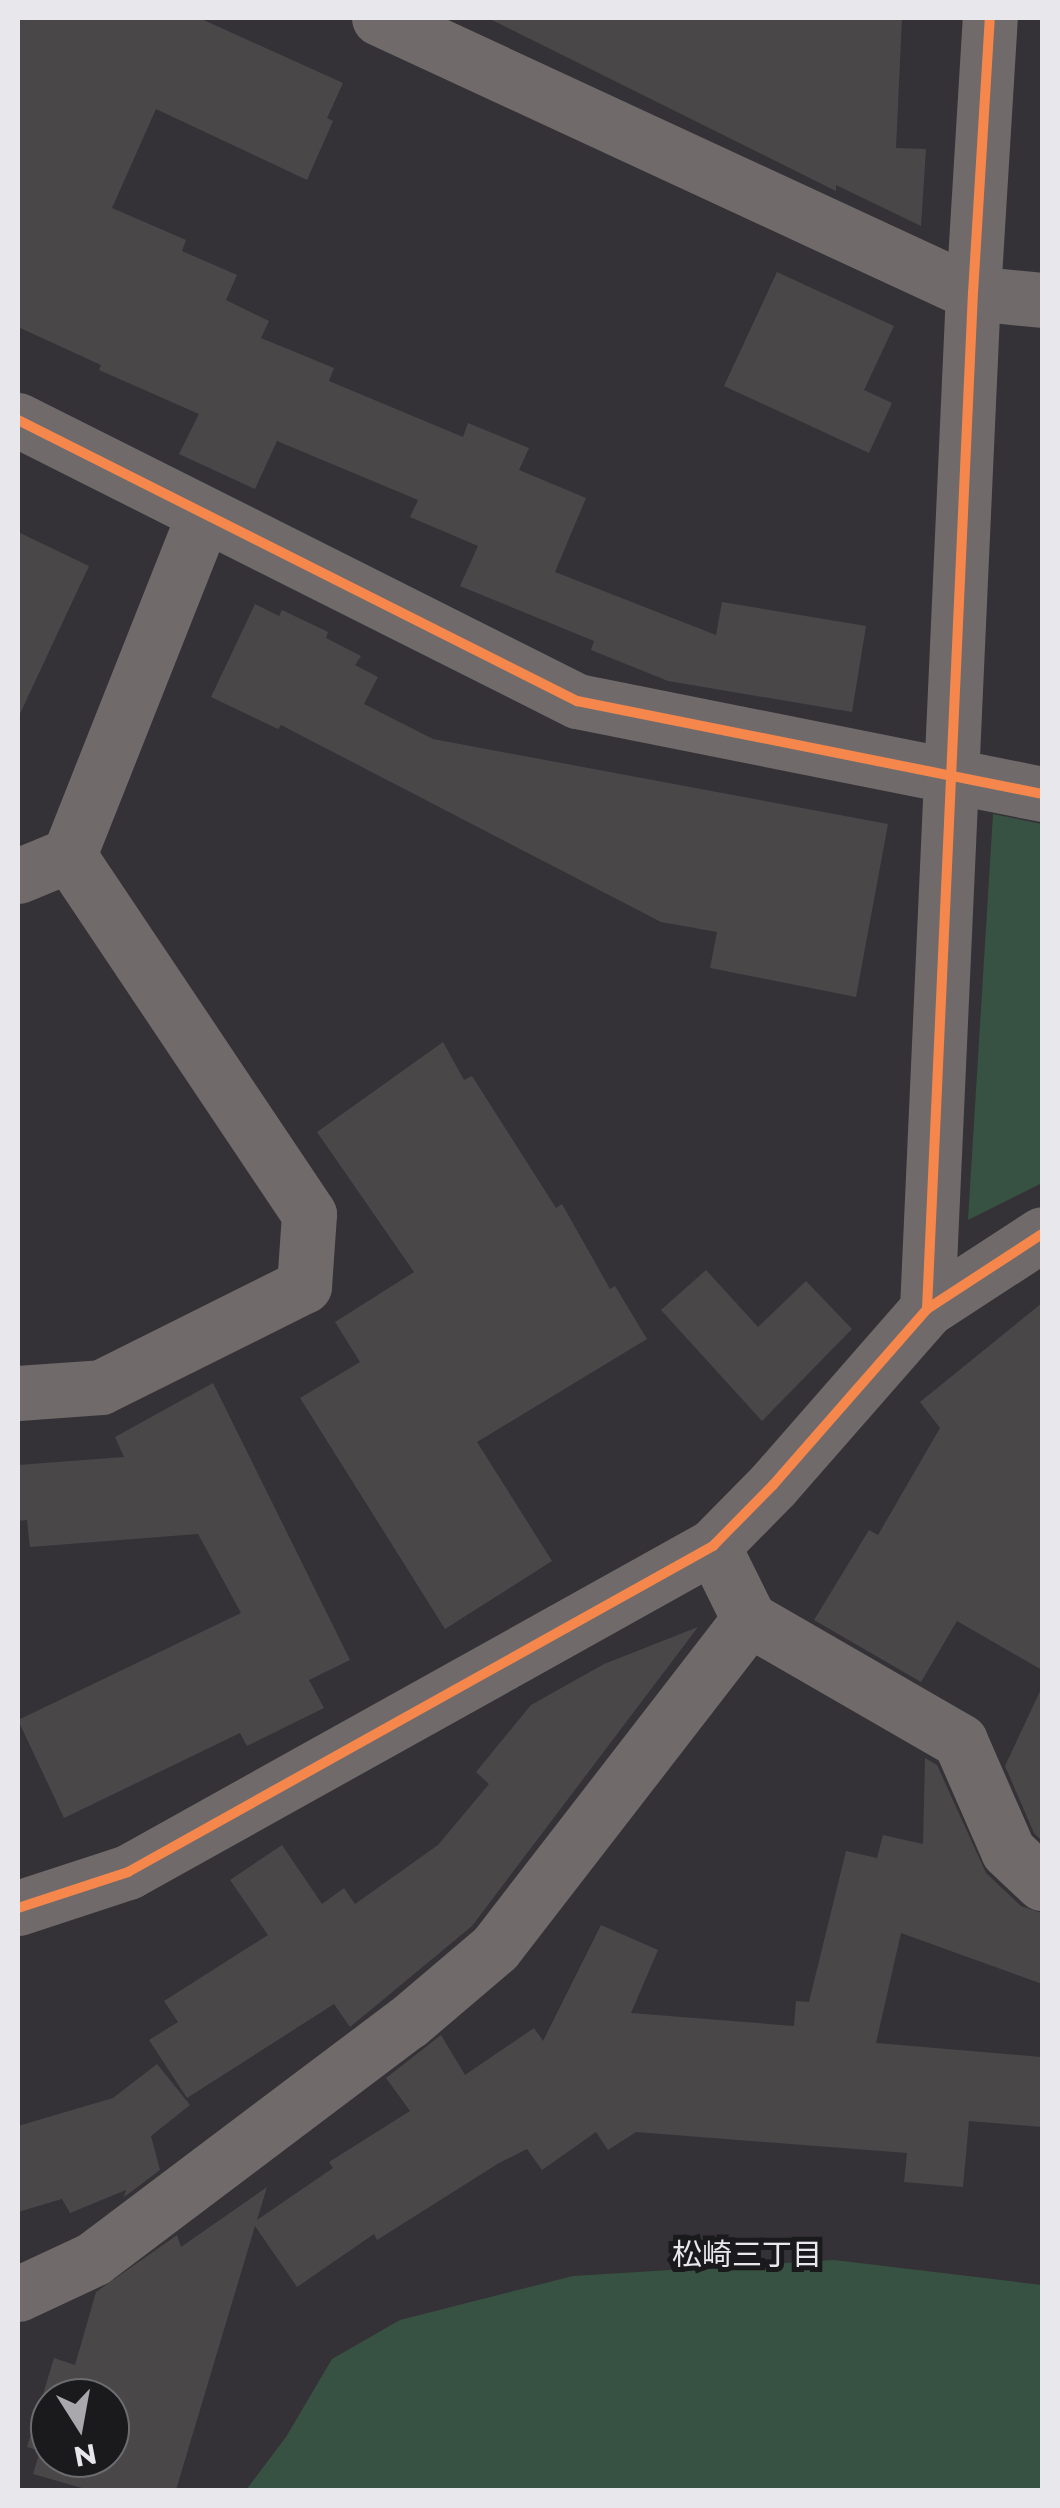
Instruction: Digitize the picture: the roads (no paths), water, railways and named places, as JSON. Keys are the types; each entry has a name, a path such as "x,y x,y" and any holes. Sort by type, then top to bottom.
{"street":[{"path":"378,18 973,293 1042,300"},
{"path":"927,1309 973,293 990,18"},
{"path":"18,420 202,516 577,700 1042,794"},
{"path":"18,876 69,855 202,516"},
{"path":"18,1393 100,1387 304,1286 309,1214 69,855"},
{"path":"18,1908 128,1872 713,1546 773,1485 927,1309 1042,1234"},
{"path":"713,1546 749,1619 960,1741 1008,1851 1042,1883"},
{"path":"18,2294 94,2259 408,2022 496,1948 749,1619"}],"district":[{"name":"松崎三丁目","path":"747,2255"}]}
